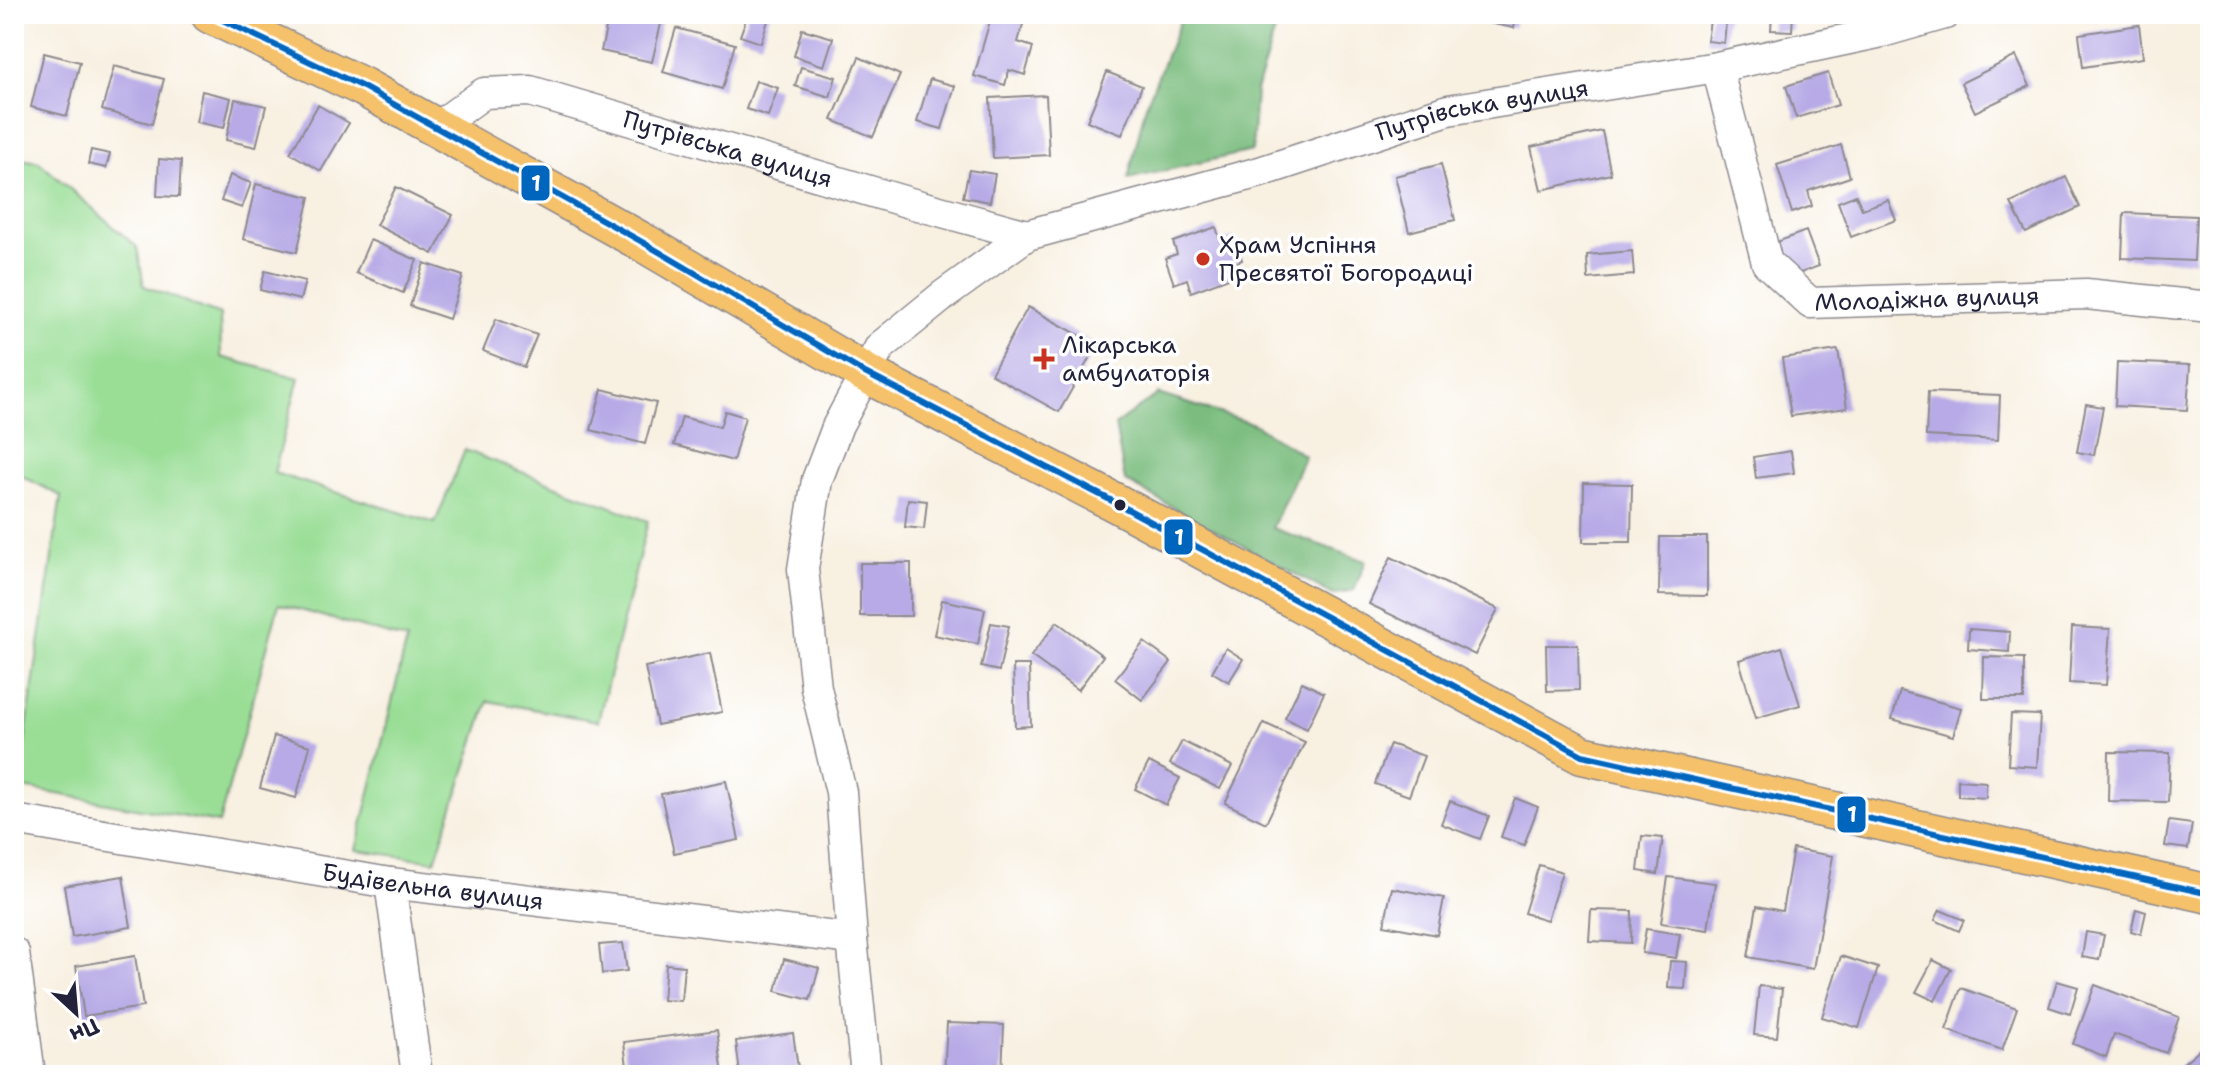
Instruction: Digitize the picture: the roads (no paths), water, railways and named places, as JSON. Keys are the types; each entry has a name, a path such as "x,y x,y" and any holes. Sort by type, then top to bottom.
{"main road":[{"path":"210,14 363,87 644,243 865,373 1118,504 1582,755 2210,894"}],"street":[{"name":"Путрівська вулиця","path":"866,1075 841,792 816,688 803,569 817,480 838,425 880,347 944,295 1027,235 1260,172 1448,110 1717,67 1882,32 1945,14"},
{"name":"Молодіжна вулиця","path":"1717,67 1767,263 1810,303 2086,294 2210,307"},
{"name":"Путрівська вулиця","path":"437,127 484,93 530,91 1027,235"},
{"name":"Будівельна вулиця","path":"14,820 390,883 852,939"},
{"path":"390,883 417,1075"},
{"path":"14,953 30,1075"}],"place":[{"name":"Храм Успіння Пресвятої Богородиці","path":"1203,259"},
{"name":"Лікарська амбулаторія","path":"1044,359"}]}
